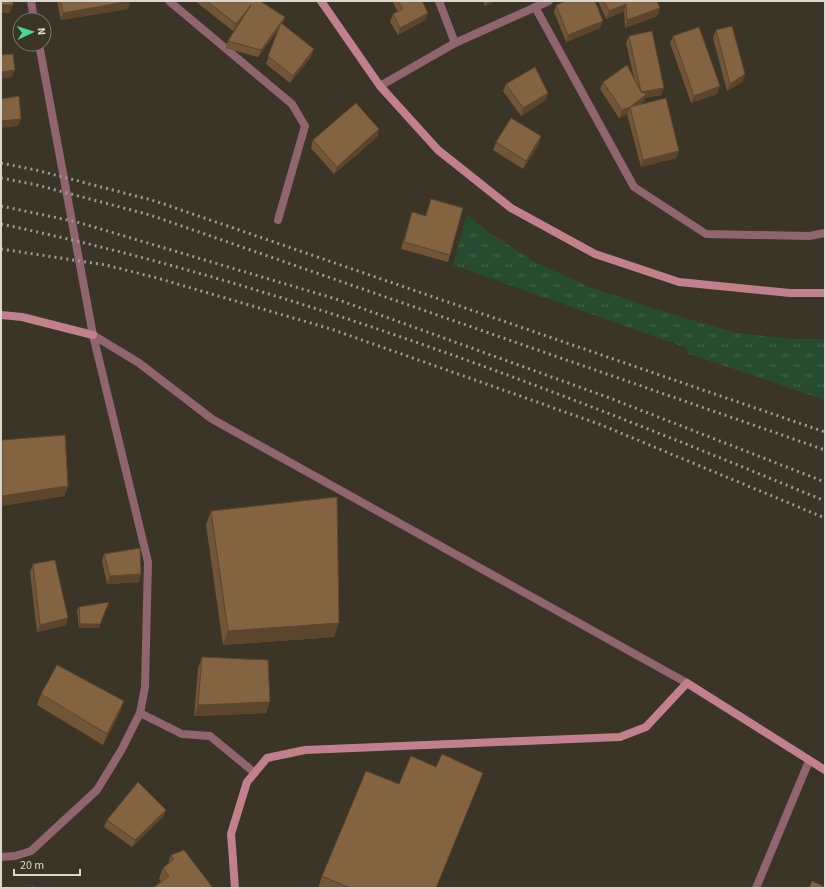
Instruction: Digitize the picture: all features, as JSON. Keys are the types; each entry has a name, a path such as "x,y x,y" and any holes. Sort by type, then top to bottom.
{"street":[{"path":"31,1 33,12"},
{"path":"169,1 292,104 305,126 278,220"},
{"path":"320,1 380,86 438,150 511,208 595,254 679,282 790,293 825,293"},
{"path":"439,1 455,43"},
{"path":"380,86 455,43 549,1"},
{"path":"535,7 634,187 706,234 809,236 825,233"},
{"path":"1,857 15,856 31,851 96,790 122,749 140,713 145,687 148,562 93,335 40,52"},
{"path":"1,315 22,317 93,335 138,363 212,419 687,683 825,770"},
{"path":"235,888 231,834 247,782 266,758 305,750 620,738 646,727 687,683"},
{"path":"140,713 182,734 210,736 255,773"},
{"path":"756,888 809,761"}],"green space":[{"path":"467,214 487,231 533,261 589,287 736,333 795,339 825,339 825,400 686,353 687,348 453,265"}],"building":[{"path":"1,1 13,1 13,5 1,5"},
{"path":"61,1 130,1 63,13"},
{"path":"207,1 260,1 285,17 261,50 228,41 251,5 236,24"},
{"path":"398,1 422,1 428,13 400,28 393,14 403,9"},
{"path":"566,1 595,1 603,21 568,35 556,5"},
{"path":"604,1 657,1 660,8 627,20 626,4 609,11"},
{"path":"281,23 314,49 293,76 268,56"},
{"path":"732,26 745,74 730,84 716,30"},
{"path":"699,27 720,86 694,96 673,36"},
{"path":"652,31 664,88 641,92 629,36"},
{"path":"13,54 15,70 1,72 1,55"},
{"path":"627,65 641,92 647,94 630,107 622,110 603,82"},
{"path":"535,67 548,93 523,108 506,84"},
{"path":"19,96 21,119 1,121 1,99"},
{"path":"666,98 679,151 643,160 630,107"},
{"path":"356,103 379,129 337,167 313,140"},
{"path":"511,118 541,136 526,161 496,142"},
{"path":"431,199 463,208 450,255 404,242 412,212 426,216"},
{"path":"65,435 68,486 2,496 2,440"},
{"path":"337,497 339,623 228,631 211,511"},
{"path":"140,548 141,574 110,576 104,554"},
{"path":"55,560 68,618 40,625 33,564"},
{"path":"109,602 100,624 80,624 79,607"},
{"path":"202,657 268,660 270,702 198,705"},
{"path":"57,665 124,701 107,734 41,694"},
{"path":"442,754 483,773 436,888 350,888 322,876 366,771 399,784 411,756 436,767"},
{"path":"138,782 166,810 135,840 107,820"},
{"path":"184,850 213,888 153,888 169,876 163,868 174,859 171,855"},
{"path":"812,881 825,887 825,888 809,888"}],"railway":[{"path":"1,163 36,170 155,201 825,432"},
{"path":"1,178 37,185 150,215 825,450"},
{"path":"1,206 77,222 336,299 607,397 825,482"},
{"path":"1,224 107,249 212,277 419,343 624,419 825,501"},
{"path":"1,249 106,265 157,278 331,329 599,424 825,518"}]}
